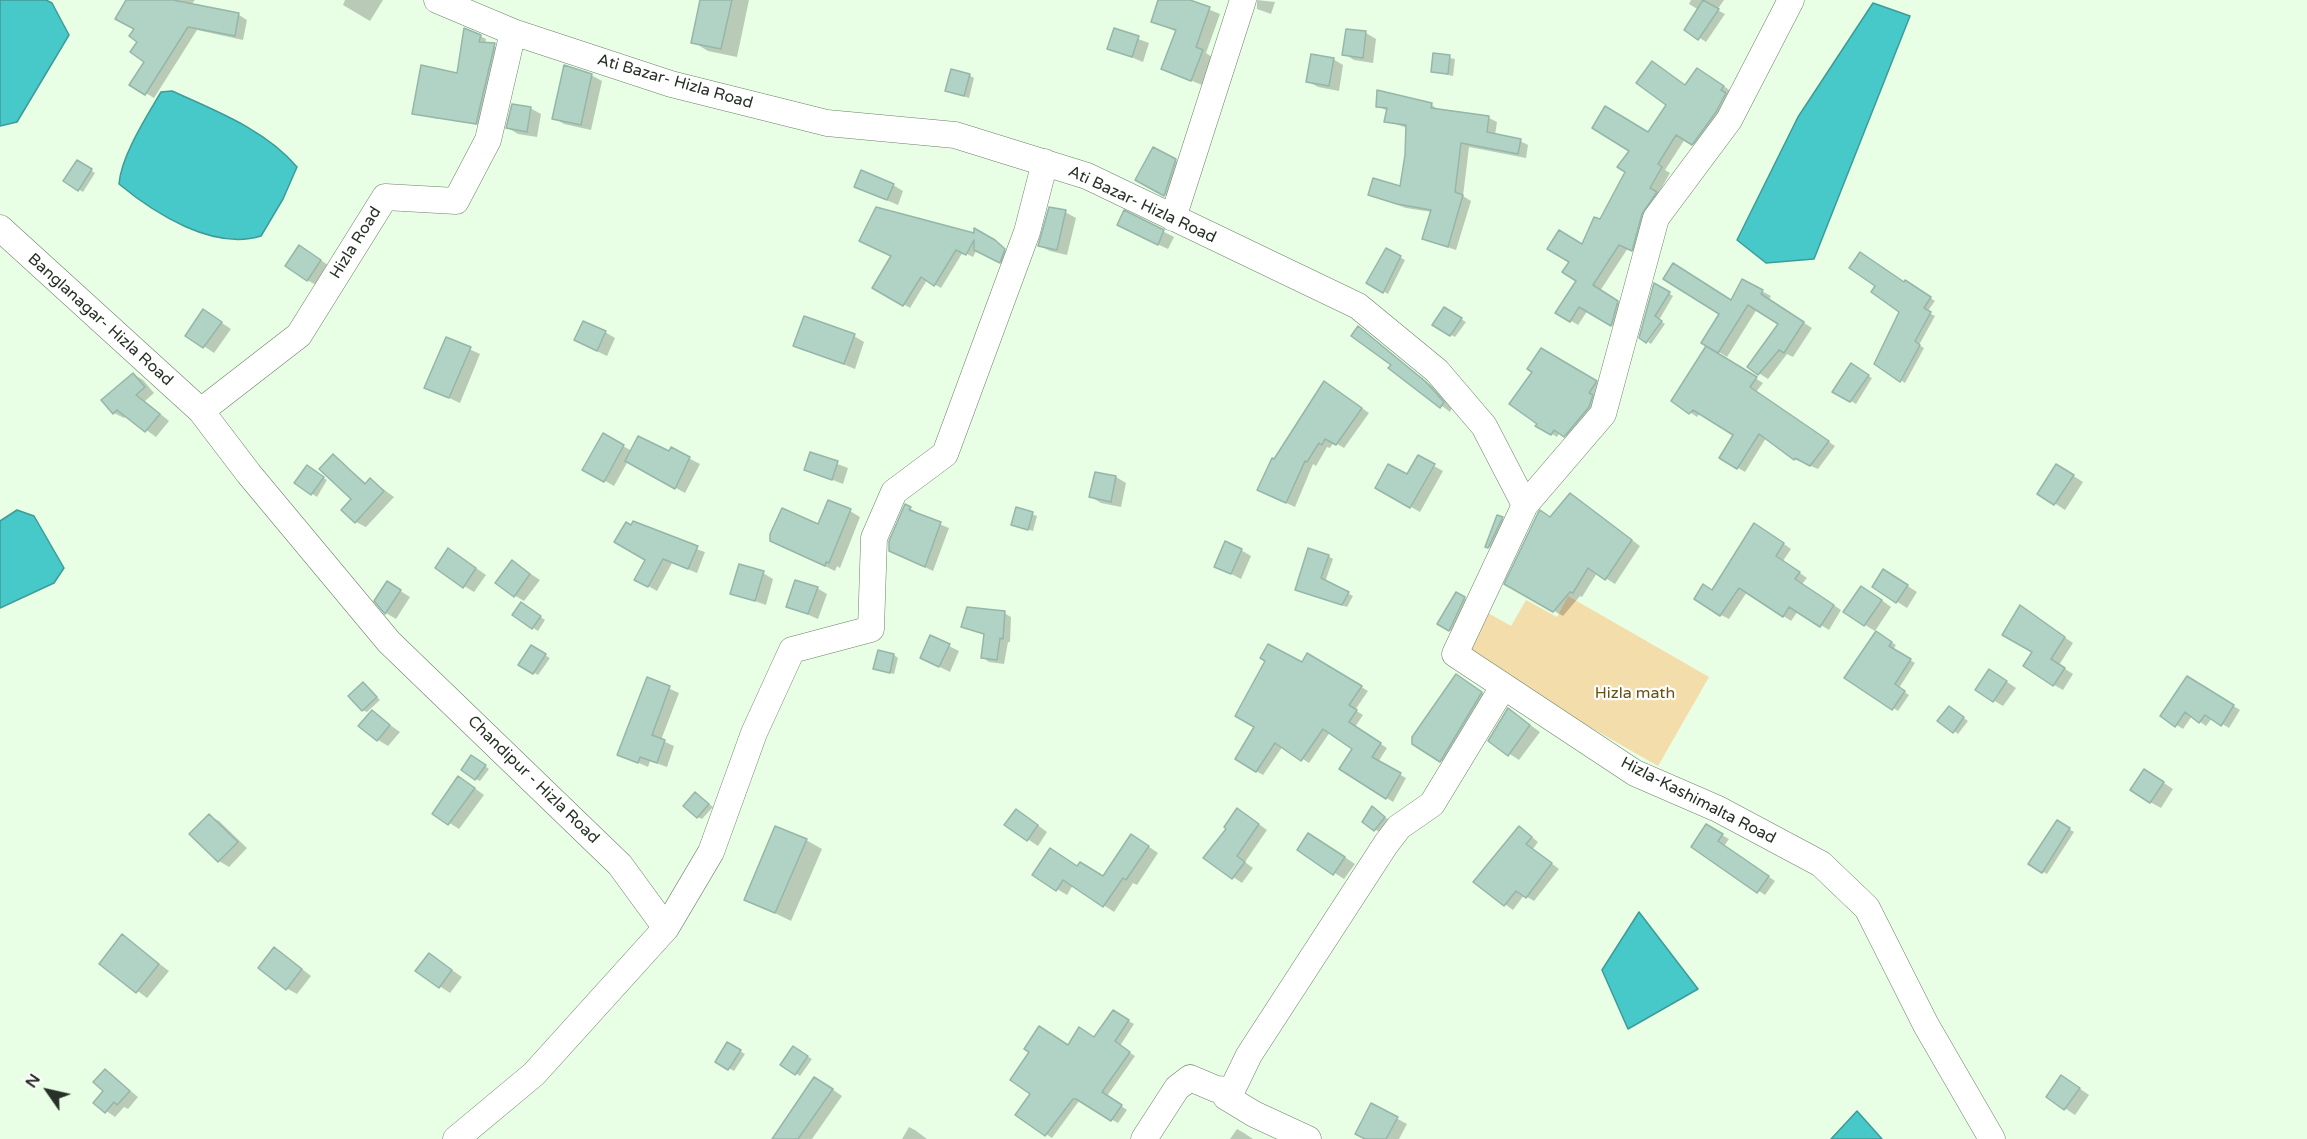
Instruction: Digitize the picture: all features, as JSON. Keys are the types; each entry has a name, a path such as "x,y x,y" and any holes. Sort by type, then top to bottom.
{"street":[{"name":"Ati Bazar- Hizla Road","path":"437,0 513,32 670,84 827,123 955,135 1087,176 1358,306 1437,371 1484,426 1525,505"},
{"path":"1173,218 1243,0"},
{"path":"1525,505 1603,414 1656,218 1729,120 1791,0"},
{"name":"Hizla Road","path":"201,411 298,335 385,197 456,201 488,140 513,32"},
{"path":"469,1135 534,1074 666,928 711,852 754,734 792,650 871,629 874,538 894,492 945,454 1027,232 1045,162"},
{"name":"Banglanagar- Hizla Road","path":"0,228 201,411"},
{"name":"Chandipur - Hizla Road","path":"201,411 249,474 389,642 620,865 666,928"},
{"name":"Hizla-Kashimalta Road","path":"1525,505 1455,654 1635,773 1718,808 1821,864 1867,908 1926,1025 1992,1139"},
{"path":"1308,1139 1254,1114 1226,1097 1233,1090 1249,1055 1386,844 1398,827 1431,804 1503,687"},
{"path":"1144,1139 1177,1088 1190,1078 1216,1089 1233,1090"}],"green space":[{"name":"Hizla math","path":"1568,596 1709,677 1658,766 1464,655 1488,613 1511,626 1526,600 1557,617"}],"water":[{"path":"0,0 46,0 52,3 69,35 17,122 0,126"},
{"path":"1873,3 1910,16 1814,259 1766,263 1737,240 1798,117"},
{"path":"172,91 223,114 255,132 271,142 297,167 283,199 261,236 243,239 204,234 167,217 119,184 124,161 142,124 161,92"},
{"path":"17,510 34,516 64,568 54,583 0,608 0,521"},
{"path":"1639,912 1698,989 1628,1029 1602,970"},
{"path":"1857,1111 1882,1139 1831,1139"}],"building":[{"path":"126,0 173,0 239,13 235,36 188,27 145,95 129,85 144,62 130,52 137,42 129,36 134,29 115,19"},
{"path":"700,0 732,0 721,49 691,43"},
{"path":"1158,0 1190,0 1210,7 1196,47 1203,50 1191,81 1161,69 1176,30 1151,22"},
{"path":"1703,0 1719,9 1698,40 1684,30"},
{"path":"464,28 481,35 479,42 495,43 476,124 412,114 421,65 457,73"},
{"path":"1114,28 1139,36 1132,57 1107,49"},
{"path":"1346,29 1366,31 1363,58 1342,55"},
{"path":"1433,53 1450,55 1448,74 1431,72"},
{"path":"1311,54 1334,58 1329,86 1306,82"},
{"path":"1652,61 1685,85 1697,68 1724,86 1721,90 1726,93 1716,112 1692,145 1676,135 1658,164 1662,167 1650,188 1657,192 1642,214 1632,251 1619,245 1593,285 1618,301 1611,326 1579,307 1570,322 1555,313 1576,281 1562,272 1569,262 1547,249 1559,230 1582,244 1594,217 1600,219 1625,172 1617,167 1629,151 1592,128 1605,106 1648,132 1666,105 1636,83"},
{"path":"564,65 592,74 581,125 552,119"},
{"path":"951,69 970,74 964,96 945,91"},
{"path":"1377,90 1432,103 1431,108 1489,116 1487,132 1521,139 1518,154 1461,143 1455,192 1463,195 1448,247 1422,239 1431,210 1397,204 1368,195 1373,178 1400,186 1405,155 1406,125 1384,122 1387,108 1376,107"},
{"path":"512,104 531,107 527,132 506,128"},
{"path":"1153,147 1176,159 1164,196 1135,180"},
{"path":"77,160 92,169 78,191 63,181"},
{"path":"861,170 894,184 887,200 854,187"},
{"path":"876,207 974,233 974,228 995,240 1005,249 1000,263 974,250 974,240 966,255 956,250 934,286 921,277 903,306 872,288 891,256 859,241"},
{"path":"1049,207 1066,210 1057,250 1038,246"},
{"path":"1124,210 1164,230 1158,245 1117,225"},
{"path":"299,245 321,260 307,281 285,266"},
{"path":"1386,248 1401,256 1383,293 1366,283"},
{"path":"1860,252 1931,297 1924,308 1931,312 1915,341 1920,345 1900,382 1874,364 1899,312 1871,292 1875,286 1849,268"},
{"path":"1673,263 1731,300 1742,279 1763,290 1761,294 1804,322 1784,353 1779,350 1758,375 1747,367 1778,324 1748,305 1718,353 1701,343 1719,314 1663,279"},
{"path":"1654,283 1670,292 1655,316 1662,321 1646,343 1639,338"},
{"path":"1444,307 1462,318 1450,336 1432,325"},
{"path":"203,309 222,322 203,348 185,336"},
{"path":"804,316 855,334 844,364 793,346"},
{"path":"583,321 606,331 597,351 574,340"},
{"path":"1358,326 1426,382 1444,402 1440,408 1388,368 1391,365 1351,336"},
{"path":"446,337 471,347 449,398 424,388"},
{"path":"1706,346 1757,377 1750,387 1829,441 1810,466 1795,458 1794,460 1759,434 1737,469 1719,458 1733,435 1693,410 1689,414 1671,401"},
{"path":"1541,348 1597,381 1589,393 1593,395 1589,407 1564,437 1554,430 1551,435 1535,426 1537,424 1509,404 1532,372 1527,369"},
{"path":"1851,363 1869,375 1850,402 1832,392"},
{"path":"133,373 145,387 136,395 160,414 145,432 117,410 113,414 101,400"},
{"path":"1324,381 1362,408 1336,445 1325,439 1322,445 1319,443 1307,462 1305,461 1286,503 1257,490 1272,458 1274,459"},
{"path":"603,433 624,445 604,482 582,470"},
{"path":"638,436 669,451 671,447 690,457 675,489 625,461"},
{"path":"810,452 838,461 832,480 804,470"},
{"path":"333,454 365,484 370,478 384,491 355,523 341,510 351,499 319,469"},
{"path":"1418,455 1435,464 1410,508 1375,488 1388,464 1407,474"},
{"path":"2056,464 2074,475 2054,505 2037,494"},
{"path":"307,465 324,477 311,495 294,483"},
{"path":"1095,472 1116,476 1111,502 1089,497"},
{"path":"1570,493 1632,540 1605,580 1588,568 1573,593 1570,592 1553,612 1504,584 1540,510 1550,517"},
{"path":"828,500 851,509 829,563 826,562 825,566 770,541 770,534 782,508 818,524"},
{"path":"905,504 911,507 909,510 941,522 925,567 889,551 889,541"},
{"path":"1016,507 1033,512 1028,530 1011,525"},
{"path":"1497,515 1503,517 1488,548 1485,547"},
{"path":"633,521 698,546 688,569 663,559 648,587 634,580 645,560 614,542 626,522 631,525"},
{"path":"1754,523 1784,543 1776,556 1800,572 1795,579 1834,605 1820,627 1789,607 1783,617 1739,588 1720,616 1694,599 1703,584 1712,590"},
{"path":"1225,541 1242,549 1231,574 1214,567"},
{"path":"448,548 476,568 463,588 435,568"},
{"path":"1308,548 1329,555 1321,578 1349,592 1342,605 1295,590"},
{"path":"512,560 530,574 514,597 495,583"},
{"path":"739,564 764,571 755,601 730,594"},
{"path":"1883,569 1908,585 1896,603 1872,587"},
{"path":"795,580 818,587 808,614 786,607"},
{"path":"387,581 401,590 385,614 374,601"},
{"path":"1861,586 1882,600 1864,626 1843,612"},
{"path":"1456,592 1465,597 1449,631 1437,624"},
{"path":"521,602 541,616 532,629 512,615"},
{"path":"2020,605 2065,637 2051,659 2065,668 2053,686 2023,666 2032,652 2002,635"},
{"path":"967,607 1005,611 1003,639 1000,638 997,660 981,658 984,634 961,627"},
{"path":"1876,631 1892,642 1889,646 1911,659 1895,684 1905,691 1892,710 1844,678"},
{"path":"930,635 950,644 939,667 920,658"},
{"path":"1268,644 1302,662 1307,653 1362,686 1349,705 1357,710 1349,722 1381,743 1372,757 1401,773 1386,799 1339,769 1352,749 1323,729 1301,761 1275,743 1256,772 1235,759 1254,727 1235,716 1265,661 1260,658"},
{"path":"531,645 546,654 533,674 518,665"},
{"path":"878,650 894,654 890,673 873,669"},
{"path":"1989,669 2007,681 1993,702 1975,690"},
{"path":"1456,674 1482,692 1440,762 1412,744 1412,737"},
{"path":"2187,676 2234,705 2221,726 2205,715 2199,723 2185,712 2175,727 2160,716"},
{"path":"647,677 670,686 652,735 665,740 657,763 640,757 638,763 617,755"},
{"path":"363,682 377,697 362,711 348,696"},
{"path":"1949,706 1964,717 1953,733 1937,721"},
{"path":"1508,708 1530,725 1508,756 1488,741"},
{"path":"372,710 390,725 377,741 358,726"},
{"path":"471,755 486,765 475,780 461,770"},
{"path":"2144,769 2164,782 2150,803 2130,790"},
{"path":"458,776 475,788 448,825 432,814"},
{"path":"695,792 709,804 697,818 683,806"},
{"path":"1372,806 1385,817 1374,831 1362,822"},
{"path":"1237,808 1259,824 1237,856 1245,862 1232,879 1203,858 1226,829 1224,827"},
{"path":"1016,809 1038,825 1027,841 1004,825"},
{"path":"209,814 238,842 218,862 189,834"},
{"path":"2057,820 2070,828 2042,873 2028,864"},
{"path":"1706,824 1723,834 1718,841 1769,876 1757,893 1691,847"},
{"path":"775,826 807,839 775,913 744,900"},
{"path":"1519,826 1532,837 1526,844 1552,863 1526,898 1516,891 1504,906 1473,882"},
{"path":"1308,833 1345,857 1333,875 1297,850"},
{"path":"1131,834 1149,846 1126,880 1123,878 1103,907 1063,880 1056,891 1032,875 1050,848 1077,866 1080,862 1103,876"},
{"path":"122,934 159,964 136,993 99,964"},
{"path":"274,947 302,969 286,990 258,968"},
{"path":"429,953 452,970 439,988 415,971"},
{"path":"1113,1010 1129,1020 1115,1041 1130,1052 1102,1092 1122,1105 1111,1121 1076,1099 1073,1099 1045,1136 1015,1115 1030,1094 1010,1080 1029,1052 1024,1049 1039,1026 1068,1045 1079,1027 1094,1037"},
{"path":"727,1042 741,1050 728,1070 715,1062"},
{"path":"793,1046 808,1056 795,1075 780,1065"},
{"path":"105,1069 130,1091 117,1105 114,1102 105,1113 93,1103 103,1091 93,1082"},
{"path":"2061,1075 2080,1088 2064,1110 2046,1097"},
{"path":"814,1077 833,1089 798,1139 772,1139"},
{"path":"1371,1103 1398,1117 1386,1139 1365,1139 1355,1134"}]}
